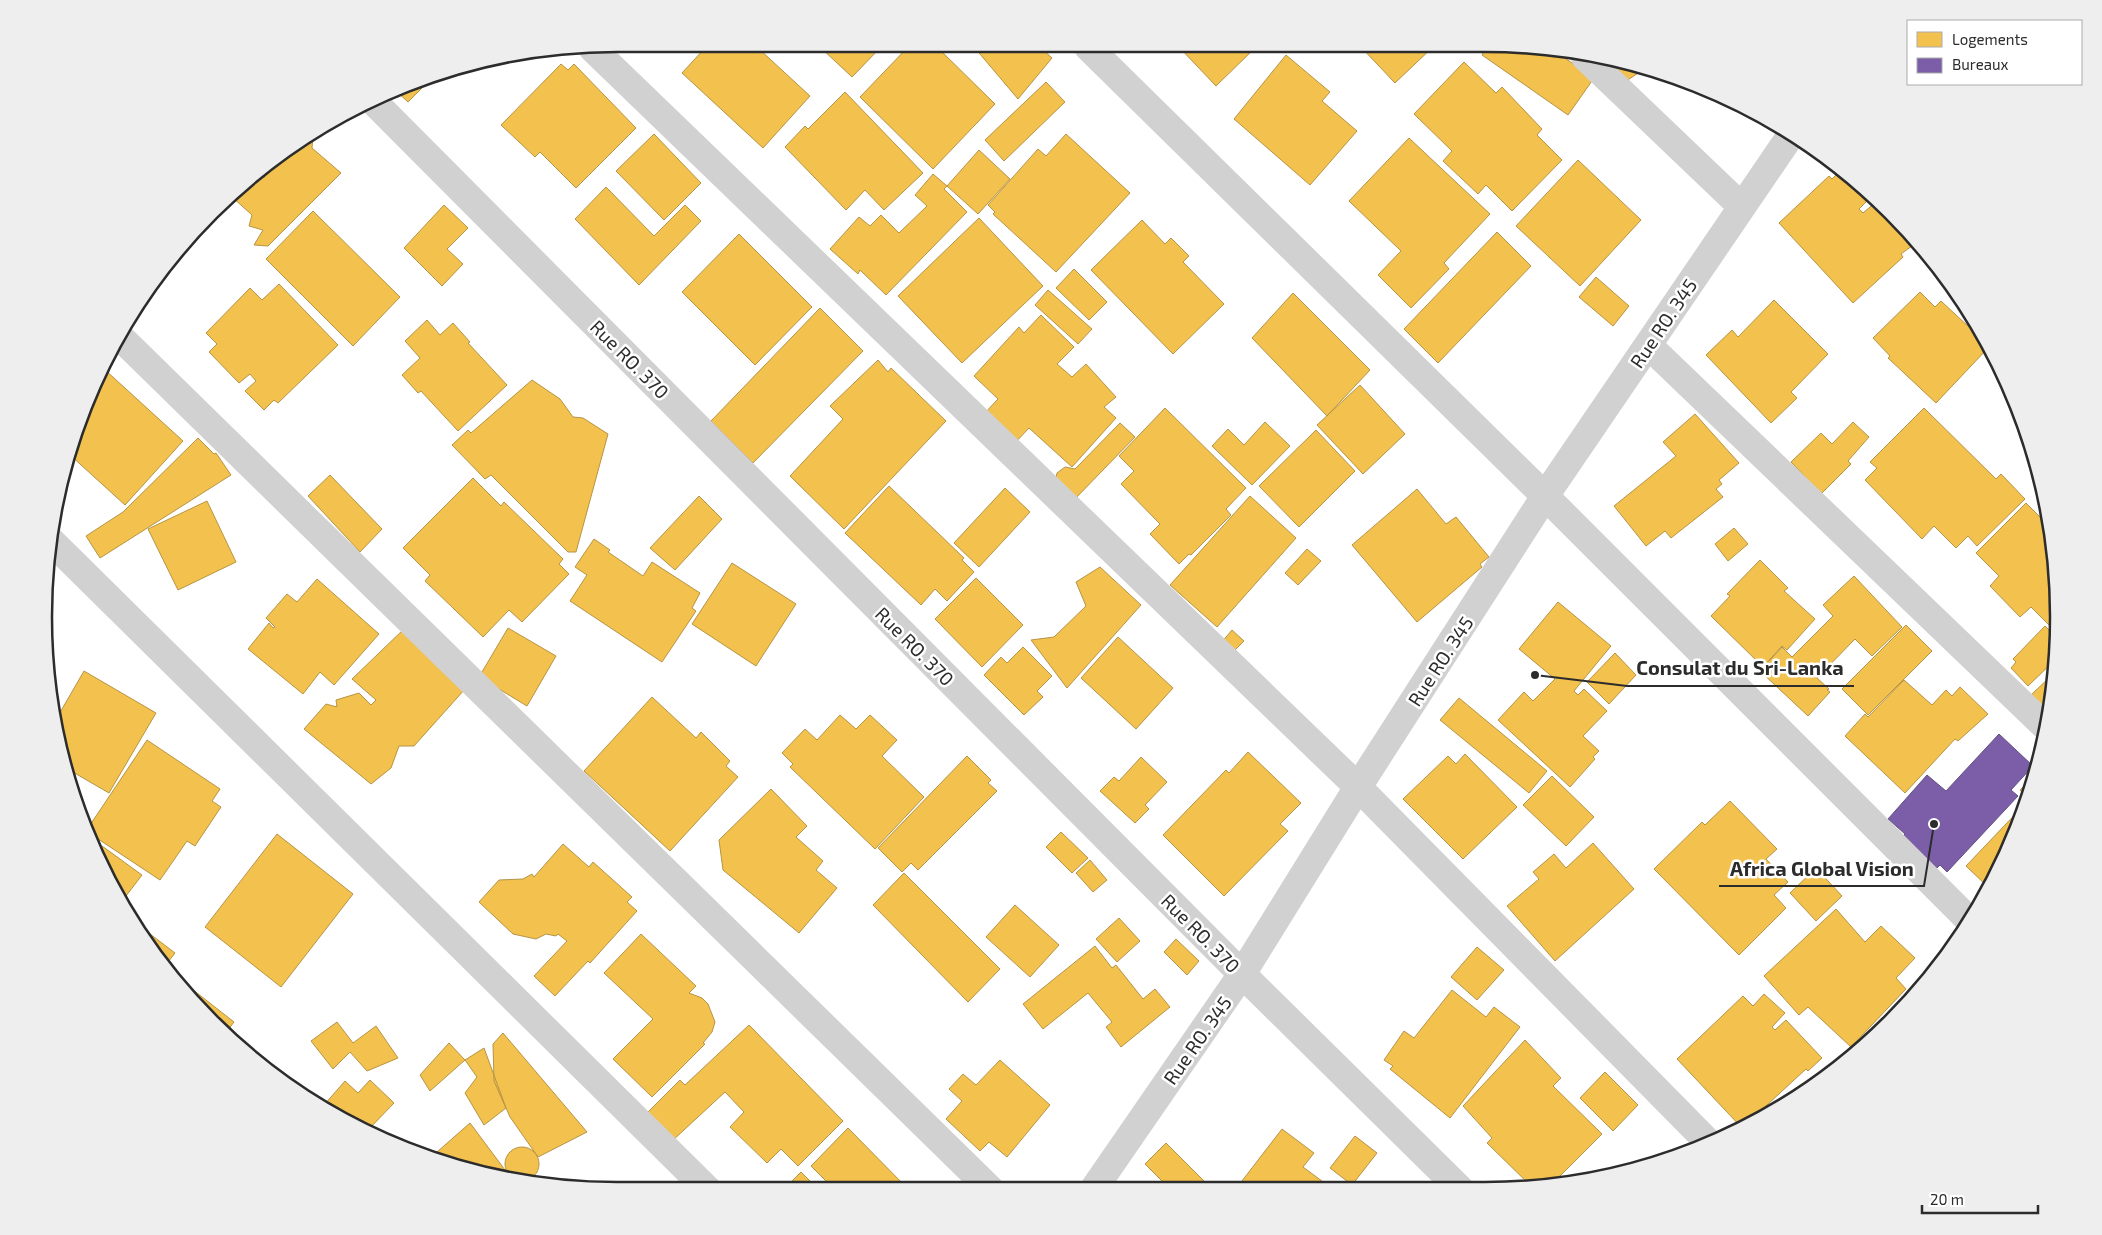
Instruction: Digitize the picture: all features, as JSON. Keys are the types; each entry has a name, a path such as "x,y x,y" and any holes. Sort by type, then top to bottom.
{"street":[{"path":"1093,52 1545,496 1964,915"},
{"path":"598,53 1358,788 1704,1137"},
{"path":"1589,62 1742,207"},
{"name":"Rue RO. 370","path":"378,106 1242,974 1453,1182"},
{"name":"Rue RO. 345","path":"1099,1182 1242,974 1358,788 1545,496 1787,141"},
{"path":"125,342 983,1182"},
{"path":"1648,345 2040,721"},
{"path":"57,546 700,1182"}],"building: Logements":[{"path":"701,52 762,52 810,96 763,148 682,73"},
{"path":"825,52 876,52 852,77"},
{"path":"903,52 942,52 995,104 933,169 860,97"},
{"path":"978,52 1045,52 1052,58 1018,99"},
{"path":"1184,52 1251,52 1216,86"},
{"path":"1366,52 1428,52 1395,83"},
{"path":"1484,52 1565,58 1594,78 1568,115 1482,55"},
{"path":"1286,55 1330,92 1322,101 1357,131 1310,185 1234,119"},
{"path":"1464,62 1496,93 1502,87 1542,129 1537,135 1562,160 1512,211 1486,185 1478,194 1443,161 1452,151 1414,114"},
{"path":"561,64 568,70 574,64 636,128 576,188 540,152 535,157 501,125"},
{"path":"1605,66 1637,74 1619,86"},
{"path":"1046,82 1065,102 1004,161 985,140"},
{"path":"423,87 408,102 401,96"},
{"path":"845,92 923,173 884,210 865,190 846,210 785,147 805,126 808,129"},
{"path":"654,134 701,183 664,220 616,171"},
{"path":"1066,134 1130,193 1056,272 993,214 995,212 988,205 1038,149 1046,156"},
{"path":"1409,138 1490,214 1444,263 1449,269 1411,308 1378,275 1401,251 1349,201"},
{"path":"312,143 312,148 341,173 268,246 254,245 263,230 249,226 252,215 236,201 265,177"},
{"path":"979,150 1010,179 978,214 947,186"},
{"path":"1578,160 1641,220 1580,286 1516,226"},
{"path":"933,174 947,186 944,189 967,212 886,295 860,270 858,274 830,249 859,217 870,226 881,215 899,233 927,206 915,195"},
{"path":"1836,175 1857,193 1866,202 1859,209 1863,213 1871,206 1911,247 1901,254 1903,257 1853,303 1779,223 1829,176 1832,179"},
{"path":"606,187 654,236 685,205 701,221 639,285 575,219"},
{"path":"444,205 468,228 447,249 463,264 442,286 404,248"},
{"path":"313,211 400,297 353,346 266,259"},
{"path":"979,218 1043,286 962,363 898,296"},
{"path":"1142,220 1165,244 1171,238 1189,256 1183,262 1224,304 1173,354 1091,270"},
{"path":"1497,232 1531,266 1438,363 1404,329"},
{"path":"739,234 812,307 755,365 682,292"},
{"path":"1074,269 1107,302 1089,320 1056,288"},
{"path":"1596,277 1629,306 1613,326 1579,297"},
{"path":"279,284 338,345 278,403 274,400 264,410 245,391 256,381 250,374 239,383 209,352 217,344 206,333 250,288 262,300"},
{"path":"1048,290 1092,329 1078,344 1035,305"},
{"path":"1920,292 1935,307 1941,301 1969,327 1983,353 1936,403 1888,358 1890,356 1873,338"},
{"path":"1293,293 1370,370 1327,416 1252,338"},
{"path":"1774,300 1828,354 1791,392 1797,398 1771,423 1706,355 1732,330 1738,337"},
{"path":"820,308 863,351 753,463 711,421"},
{"path":"1041,315 1074,347 1057,364 1072,377 1086,364 1116,397 1104,407 1116,418 1072,467 1029,428 1013,445 983,415 998,399 974,376 1019,327 1024,333"},
{"path":"427,320 440,335 453,323 470,342 468,343 507,385 458,431 421,391 418,393 402,375 420,358 405,341"},
{"path":"878,360 888,372 891,368 946,421 844,529 790,476 843,419 830,406"},
{"path":"109,373 183,441 125,505 75,460 82,436"},
{"path":"532,380 560,399 573,417 583,418 608,434 576,552 568,552 491,475 485,479 452,445 468,430 471,433"},
{"path":"1360,385 1405,434 1363,474 1317,425"},
{"path":"1165,408 1246,488 1226,509 1231,515 1191,555 1189,554 1179,564 1150,534 1160,524 1121,484 1134,471 1119,456"},
{"path":"1924,408 1996,479 2001,474 2025,499 1977,546 1968,536 1956,548 1934,526 1922,539 1865,480 1877,468 1870,462"},
{"path":"1695,414 1739,463 1719,480 1722,484 1716,489 1723,497 1671,538 1665,531 1646,546 1614,506 1676,456 1663,442"},
{"path":"1265,422 1290,446 1252,485 1212,446 1228,429 1244,445"},
{"path":"1853,422 1869,437 1848,461 1851,464 1821,494 1791,462 1821,433 1832,444"},
{"path":"1120,423 1135,437 1072,502 1056,477 1057,473 1065,467 1075,469"},
{"path":"1316,430 1355,471 1299,527 1259,486"},
{"path":"198,438 214,454 216,453 231,475 100,558 86,536 123,512"},
{"path":"330,475 382,529 360,552 308,496"},
{"path":"473,478 501,506 504,502 563,559 559,564 569,574 522,622 509,610 483,637 425,581 430,575 403,548"},
{"path":"889,486 964,558 962,560 974,572 947,601 935,589 921,605 845,533"},
{"path":"1005,488 1030,512 979,567 954,543"},
{"path":"1417,489 1446,524 1456,517 1489,557 1480,564 1482,567 1417,622 1352,545"},
{"path":"699,496 722,519 675,570 650,548"},
{"path":"1250,496 1296,538 1217,627 1170,585"},
{"path":"207,501 236,562 178,590 148,529"},
{"path":"2026,503 2041,518 2045,544 2050,624 2031,607 2020,617 1990,586 1999,576 1976,553"},
{"path":"1734,528 1748,544 1728,561 1715,544"},
{"path":"594,539 610,550 608,552 643,576 652,562 700,593 692,608 696,611 662,662 570,601 587,575 575,567"},
{"path":"1307,549 1321,561 1298,585 1285,573"},
{"path":"1760,560 1788,588 1784,591 1815,619 1787,650 1782,646 1763,667 1711,616 1730,596 1727,594"},
{"path":"732,563 796,604 756,666 692,624"},
{"path":"1100,567 1141,605 1067,688 1031,640 1054,637 1086,606 1076,582"},
{"path":"1854,576 1902,627 1872,656 1855,639 1817,678 1830,692 1808,716 1760,671 1782,647 1792,657 1833,616 1823,605"},
{"path":"976,578 1023,625 982,667 935,619"},
{"path":"317,579 379,634 334,685 320,672 303,694 248,649 269,623 273,628 275,627 266,618 287,594 297,602"},
{"path":"1558,602 1611,646 1574,691 1578,695 1584,689 1607,711 1583,736 1599,751 1593,757 1595,759 1570,787 1498,720 1524,692 1533,701 1555,679 1519,649"},
{"path":"1906,625 1932,651 1868,715 1842,689"},
{"path":"2045,626 2049,630 2047,668 2028,686 2011,668 2016,662 2013,659"},
{"path":"405,628 465,689 414,746 399,746 391,768 371,784 304,729 326,704 337,707 336,700 359,693 371,705 376,700 352,679"},
{"path":"508,628 556,656 527,706 479,677"},
{"path":"1232,630 1244,641 1232,653 1221,643"},
{"path":"1118,637 1173,688 1136,729 1081,678"},
{"path":"1023,647 1052,676 1037,691 1043,697 1024,715 984,675 1001,657 1007,663"},
{"path":"1615,653 1636,675 1609,704 1587,682"},
{"path":"84,671 156,713 109,793 75,773 60,712"},
{"path":"1904,680 1932,705 1946,690 1952,696 1960,687 1988,714 1958,741 1955,739 1905,793 1845,736 1865,714 1868,717"},
{"path":"2046,681 2042,709 2030,696"},
{"path":"652,697 696,738 701,732 730,761 726,766 738,777 670,851 584,771"},
{"path":"1459,698 1547,771 1529,793 1440,720"},
{"path":"840,715 856,729 870,715 897,740 882,756 924,797 875,849 790,767 793,764 782,753 805,729 817,740"},
{"path":"147,740 220,789 212,801 221,807 195,846 187,841 160,880 98,839 92,823"},
{"path":"1248,752 1301,803 1280,824 1288,831 1224,896 1163,835 1226,770 1229,773"},
{"path":"1465,754 1517,807 1463,859 1403,799 1448,756 1456,764"},
{"path":"967,756 991,780 988,783 997,791 918,870 911,863 902,872 878,848"},
{"path":"1141,757 1167,782 1145,805 1149,809 1135,823 1100,791 1114,777 1119,781"},
{"path":"1552,776 1594,817 1566,846 1523,805"},
{"path":"771,789 807,826 796,837 823,861 816,870 837,888 799,933 723,870 719,840"},
{"path":"1730,801 1777,849 1766,859 1788,882 1774,895 1786,908 1739,955 1654,869 1702,822 1705,825"},
{"path":"2013,817 1983,882 1966,866"},
{"path":"1061,832 1088,858 1072,873 1046,847"},
{"path":"277,834 353,894 281,987 205,927"},
{"path":"1593,843 1634,889 1555,961 1507,906 1539,879 1533,872 1554,854 1566,868"},
{"path":"563,844 589,867 593,862 632,897 627,902 637,911 590,963 588,961 555,996 534,976 567,941 558,934 556,936 546,934 536,939 513,934 479,902 499,880 523,879 532,874 534,877"},
{"path":"102,846 142,875 126,896 111,867"},
{"path":"1090,860 1107,880 1093,892 1076,873"},
{"path":"1816,868 1842,896 1816,921 1790,893"},
{"path":"904,873 1000,969 968,1002 873,905"},
{"path":"1015,905 1059,945 1030,977 986,937"},
{"path":"1836,909 1865,942 1881,926 1915,958 1896,978 1906,989 1851,1047 1808,1007 1799,1015 1764,976"},
{"path":"1119,918 1140,941 1117,962 1096,939"},
{"path":"150,934 175,953 169,961"},
{"path":"641,934 696,986 689,993 702,998 708,1004 715,1022 712,1032 703,1043 705,1044 652,1097 613,1059 653,1019 604,973"},
{"path":"1176,939 1199,961 1187,975 1164,952"},
{"path":"1095,946 1112,968 1116,965 1143,999 1155,989 1170,1007 1121,1047 1106,1027 1112,1022 1088,993 1043,1029 1023,1004"},
{"path":"1477,947 1504,970 1477,1000 1451,977"},
{"path":"193,990 234,1022 230,1028"},
{"path":"1452,990 1486,1017 1494,1007 1520,1027 1450,1118 1390,1069 1393,1066 1384,1060 1404,1031 1414,1038"},
{"path":"1764,994 1785,1013 1772,1027 1775,1030 1786,1020 1822,1058 1808,1071 1806,1069 1762,1110 1737,1123 1677,1059 1743,996 1753,1006"},
{"path":"337,1022 353,1043 376,1026 398,1058 367,1071 350,1052 333,1069 311,1041"},
{"path":"749,1025 843,1121 798,1166 781,1149 767,1163 730,1127 744,1112 725,1092 671,1142 645,1115 680,1080 685,1085"},
{"path":"503,1033 587,1132 538,1157 510,1117 494,1081 493,1044"},
{"path":"1525,1040 1561,1078 1553,1086 1602,1134 1558,1178 1525,1181 1487,1143 1492,1138 1463,1106"},
{"path":"449,1043 465,1060 430,1091 420,1075"},
{"path":"484,1048 506,1108 484,1125 465,1093 477,1077 465,1060"},
{"path":"1000,1060 1050,1105 1007,1157 989,1142 980,1151 946,1119 962,1101 949,1089 963,1074 976,1085"},
{"path":"1605,1072 1638,1105 1613,1131 1580,1098"},
{"path":"370,1080 394,1103 372,1126 327,1102 345,1081 358,1093"},
{"path":"470,1123 505,1170 504,1171 436,1153"},
{"path":"848,1128 901,1182 827,1182 811,1166"},
{"path":"1282,1129 1314,1153 1303,1167 1323,1182 1241,1182"},
{"path":"1355,1136 1377,1153 1354,1182 1348,1182 1330,1168"},
{"path":"1166,1143 1205,1182 1163,1182 1145,1164"},
{"path":"515,1148 529,1148 538,1157 538,1171 534,1176 506,1171 506,1157"},
{"path":"801,1172 811,1182 791,1182"}],"building: Bureaux":[{"path":"1999,734 2030,763 2028,772 2011,790 2018,796 1947,872 1940,865 1934,871 1901,839 1905,834 1888,819 1927,775 1946,791"}],"place":[{"name":"Consulat du Sri-Lanka","path":"1535,675"},
{"name":"Africa Global Vision","path":"1934,824"}]}
